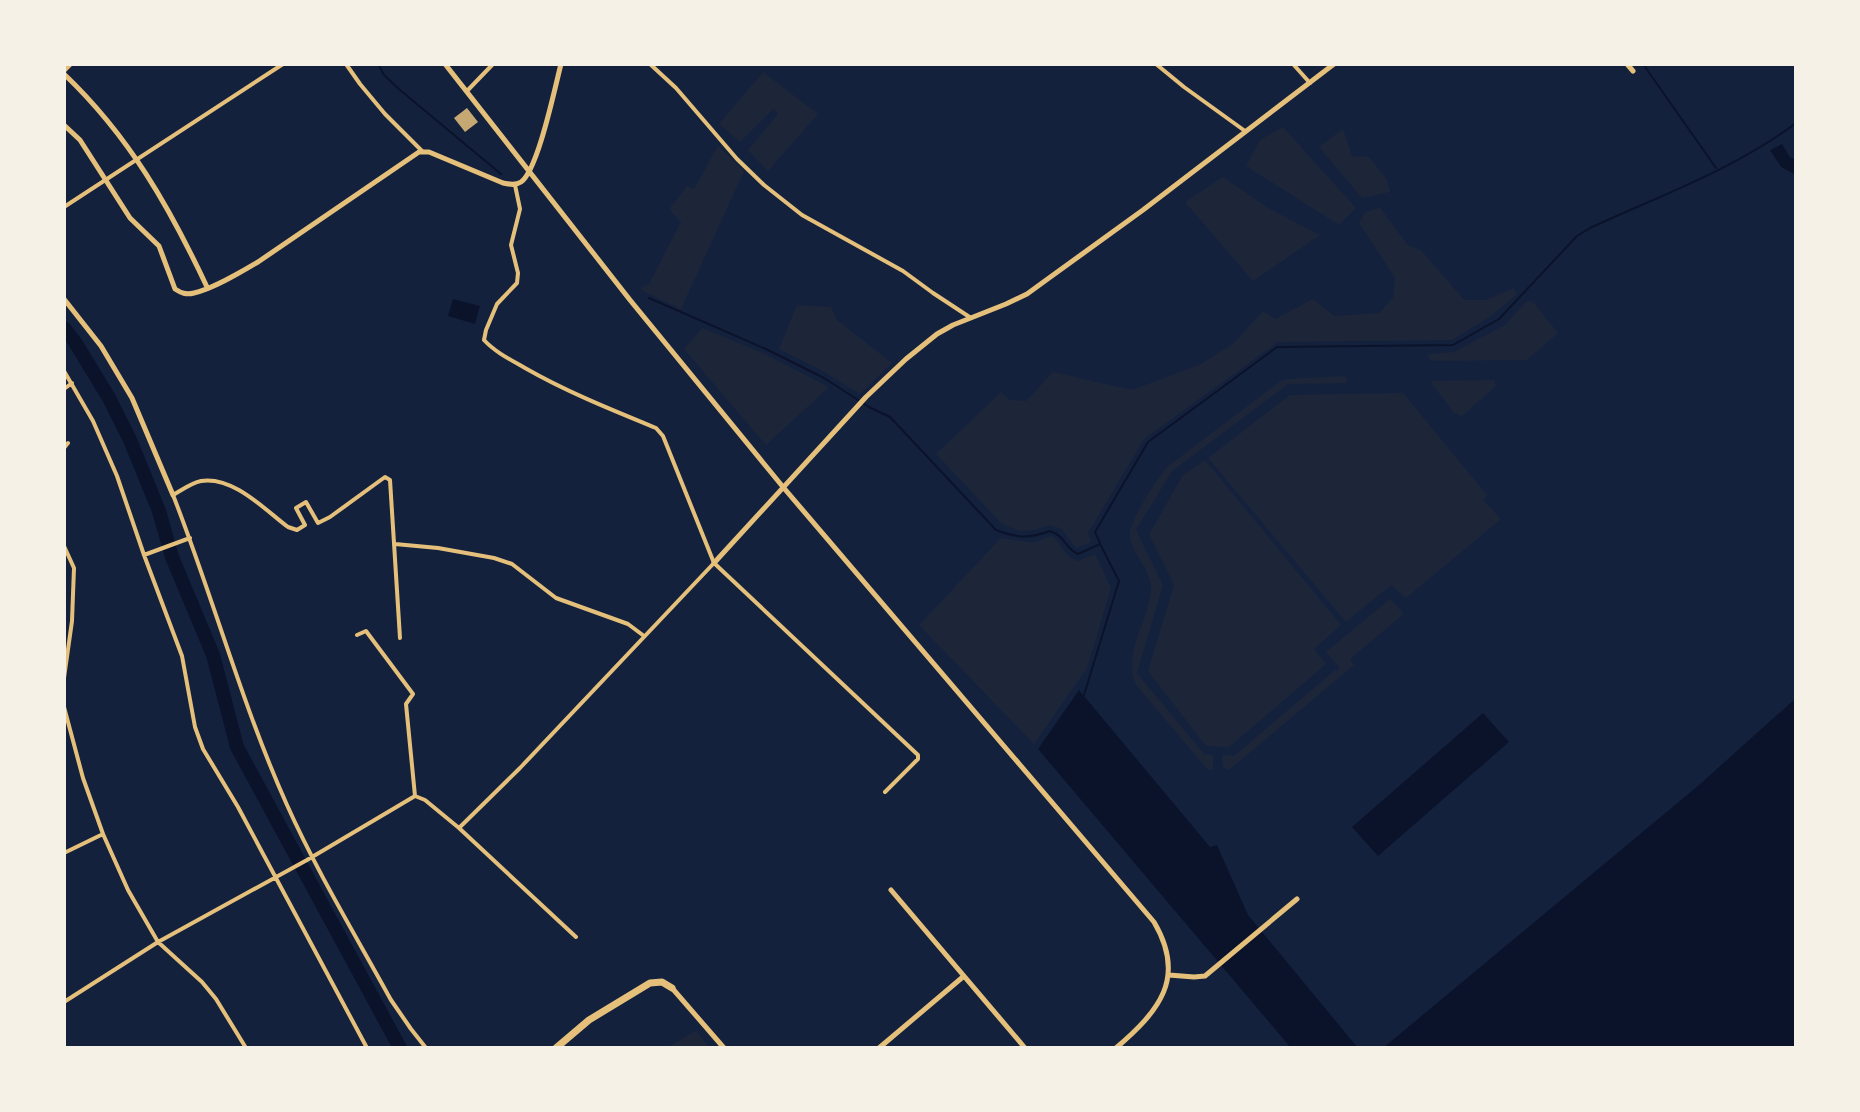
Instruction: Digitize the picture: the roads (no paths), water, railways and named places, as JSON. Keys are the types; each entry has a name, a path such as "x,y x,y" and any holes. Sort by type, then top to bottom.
{"highway":[{"path":"556,1048 589,1020 650,983 662,982 672,988"}],"street":[{"path":"71,64 64,72 138,159 182,233 208,287"},
{"path":"64,207 283,64"},
{"path":"346,64 385,114 422,151 515,185 522,182 529,170 542,137 561,64"},
{"path":"445,64 630,300 783,487 1154,922 1168,954 1169,975 1164,992 1151,1015 1116,1048"},
{"path":"467,91 493,64"},
{"path":"650,64 676,88 737,159 793,208 903,271 971,318"},
{"path":"1156,64 1245,131"},
{"path":"1293,64 1310,83"},
{"path":"459,828 714,563 858,405 906,359 937,334 1027,294 1334,64"},
{"path":"1627,64 1633,71"},
{"path":"64,125 80,140 130,218 159,246 175,289 180,293 193,294 239,274 422,151"},
{"path":"515,185 520,209 511,245 518,273 517,283 497,304 484,340 547,381 656,428 663,436 714,563 918,755 918,759 885,792"},
{"path":"64,299 101,346 132,398 190,538 281,792 391,1000 426,1048"},
{"path":"64,371 107,451 146,555 182,656 195,727 203,749 238,807 367,1048"},
{"path":"64,389 72,383"},
{"path":"173,495 204,481 227,484 288,527 297,530 305,525 296,508 306,502 318,523 385,477 390,480 400,638"},
{"path":"146,555 190,538"},
{"path":"395,544 438,548 512,564 556,598 628,624 644,636"},
{"path":"64,546 74,568 72,621 64,678"},
{"path":"357,635 366,631 413,694 406,704 415,796"},
{"path":"64,707 83,778 128,890 158,942 202,982 246,1048"},
{"path":"64,1002 158,942 415,796"},
{"path":"415,796 425,800 459,828 576,937"},
{"path":"64,853 103,834"},
{"path":"891,890 1025,1048"},
{"path":"1169,975 1205,976 1297,899"},
{"path":"879,1048 964,976"},
{"path":"672,988 724,1048"}],"waterway":[{"path":"378,64 384,75 400,90 501,174"},
{"path":"1643,64 1716,168"},
{"path":"1100,543 1095,532 1148,442 1277,347 1453,345 1499,319 1577,236 1722,168 1796,123"},
{"path":"649,298 768,350 824,378 890,417 996,530 1023,536 1050,531 1060,536 1078,554 1100,544 1119,581 1084,695"},
{"path":"64,328 109,398 130,440 159,511 172,557 213,655 237,747 400,1048"}]}
